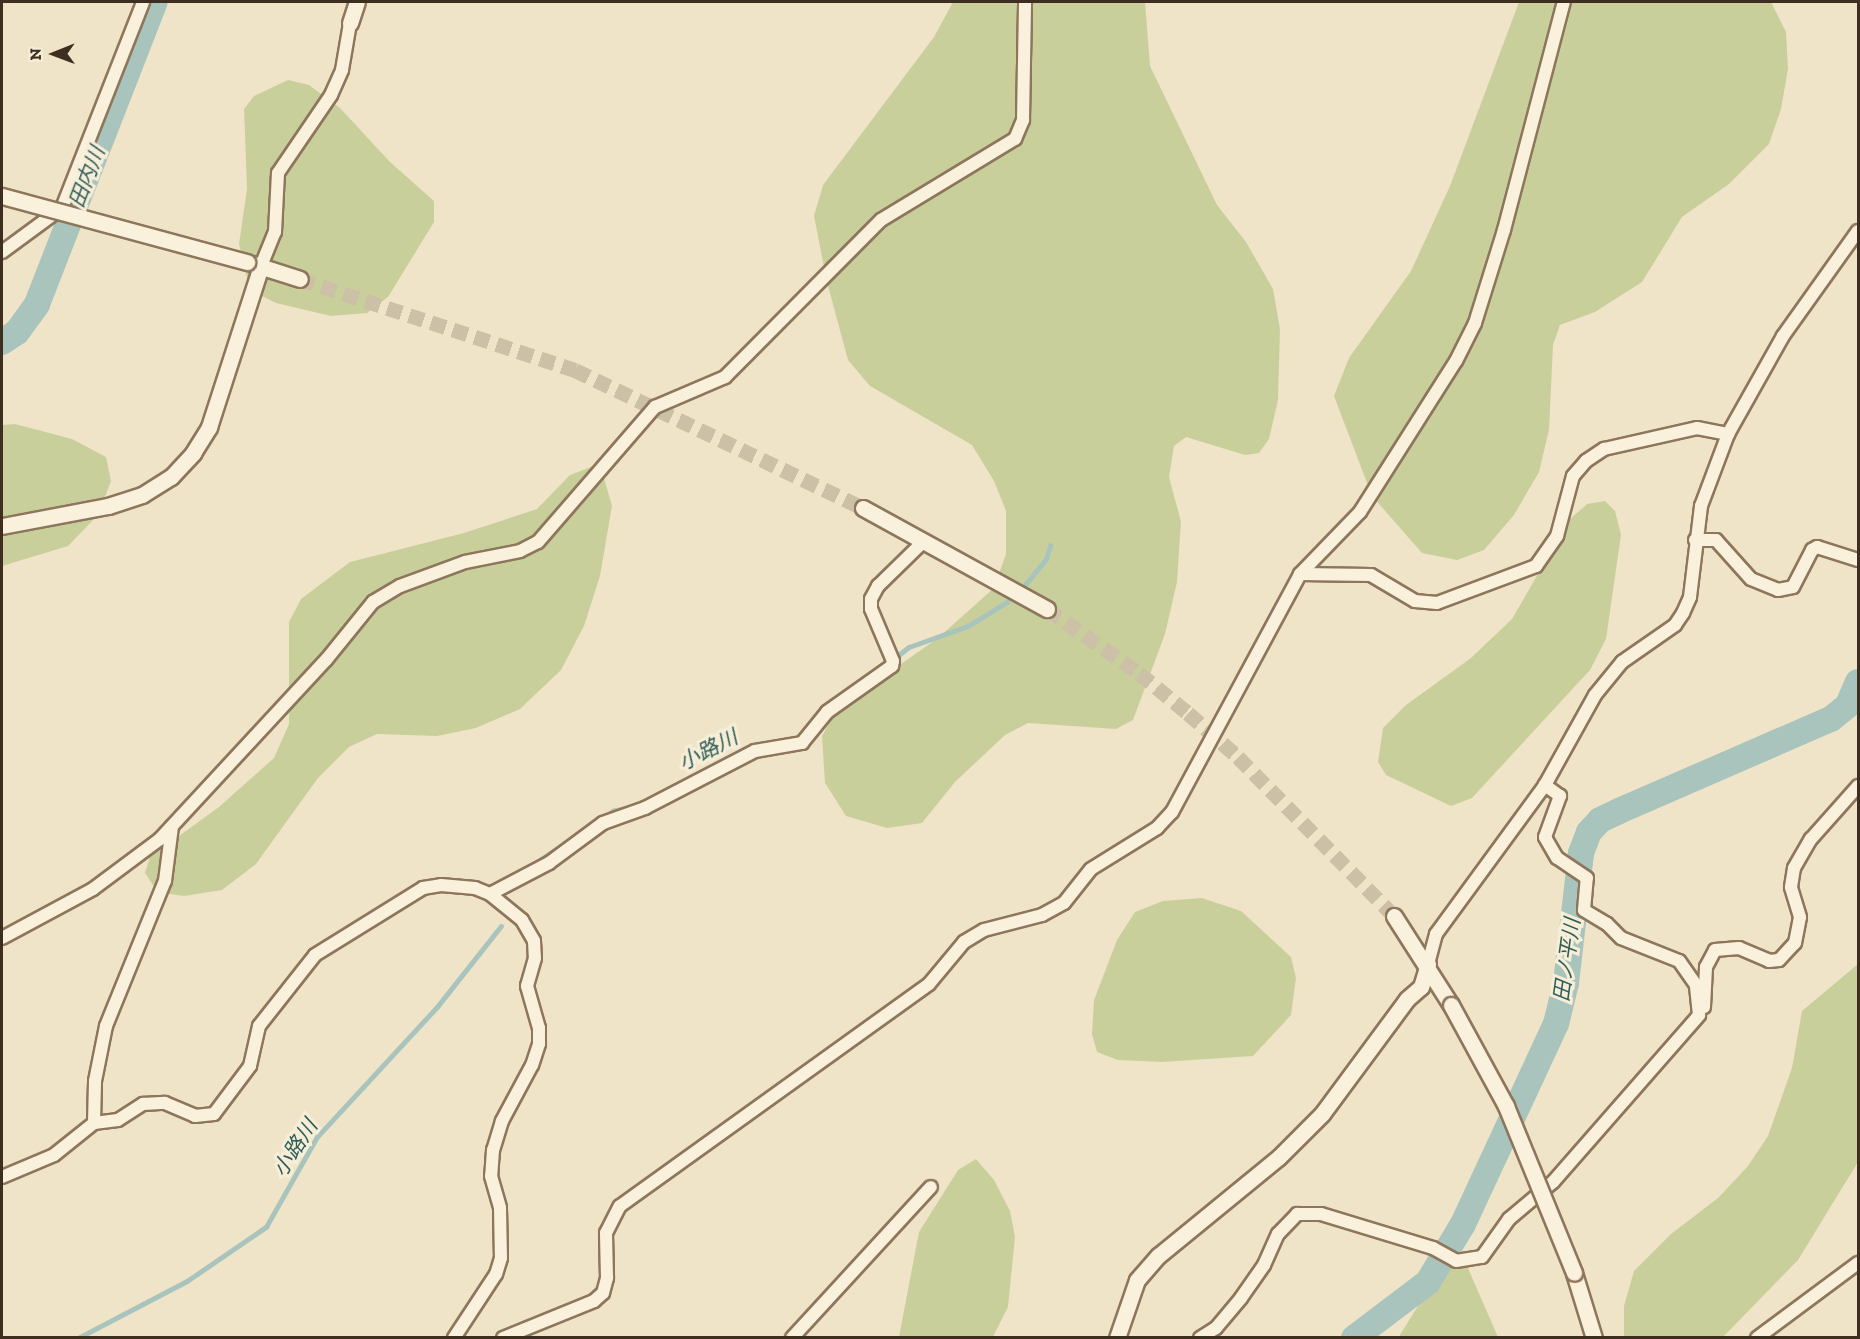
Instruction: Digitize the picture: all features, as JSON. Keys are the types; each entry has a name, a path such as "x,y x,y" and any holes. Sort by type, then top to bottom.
{"street":[{"path":"2,252 62,208 143,2"},
{"path":"2,526 108,506 142,495 171,477 193,453 208,427 254,264 275,232 278,173 331,95 342,70 350,23 357,2"},
{"path":"2,938 93,889 133,862 172,826 326,660 373,602 400,586 443,570 520,551 538,542 655,407 725,377 881,220 1015,139 1023,120 1024,2"},
{"path":"503,1338 594,1301 603,1293 607,1278 606,1233 620,1206 929,984 964,942 984,930 1042,915 1064,903 1091,869 1158,828 1172,812 1300,574 1360,512 1456,361 1475,323 1504,230 1564,2"},
{"path":"2,196 254,264 300,279"},
{"path":"1117,1338 1137,1280 1158,1256 1279,1157 1322,1114 1407,999 1421,987 1436,934 1545,785 1608,678 1675,625 1683,613 1693,582 1695,540 1711,474 1728,434 1782,336 1858,231"},
{"path":"1300,574 1371,575 1415,600 1437,603 1536,566 1557,536 1573,476 1586,460 1604,449 1697,428 1728,434"},
{"path":"863,508 1047,609"},
{"path":"1695,540 1716,540 1750,579 1778,590 1793,587 1812,550 1817,547 1858,560"},
{"path":"490,894 549,863 603,823 645,808 755,751 802,743 828,712 892,666 893,661 870,609 871,599 878,586 923,542"},
{"path":"1545,785 1560,796 1545,837 1557,858 1580,874 1584,910 1607,924 1621,938 1679,961 1696,985 1699,1015"},
{"path":"1200,1338 1216,1328 1241,1298 1264,1265 1278,1234 1297,1214 1321,1214 1465,1262 1482,1257 1509,1218 1553,1182 1699,1015 1704,1007 1706,967 1715,950 1739,948 1769,962 1779,960 1796,944 1800,917 1791,887 1794,868 1811,839 1858,786"},
{"path":"94,1123 95,1081 106,1026 165,881 172,826"},
{"path":"2,1177 54,1155 94,1123 118,1120 155,1102 195,1116 214,1114 250,1066 259,1026 326,946 423,888 441,885 490,894 522,920 534,941 535,958 527,986 539,1028 539,1044 532,1065 502,1121 493,1150 491,1176 500,1208 501,1258 495,1274 454,1338"},
{"path":"1394,916 1428,963 1506,1106 1574,1273 1594,1338"},
{"path":"792,1338 931,1187"},
{"path":"1757,1338 1858,1263"}],"green space":[{"path":"953,2 1145,2 1150,66 1217,205 1246,242 1273,289 1280,329 1278,400 1269,439 1259,453 1245,455 1186,437 1174,446 1169,477 1181,522 1177,582 1165,634 1133,720 1116,729 1028,723 1005,735 955,782 922,823 887,828 846,816 825,783 822,736 836,710 938,638 994,588 1006,554 1006,511 994,481 972,445 870,386 848,360 827,282 814,216 823,185 934,37"},
{"path":"1519,2 1771,2 1786,32 1788,69 1781,109 1769,144 1729,184 1682,217 1642,282 1595,312 1560,325 1553,345 1549,430 1539,472 1514,515 1484,550 1457,560 1422,553 1372,496 1334,396 1349,358 1411,271 1450,186"},
{"path":"288,80 309,85 340,108 390,162 434,201 434,222 388,297 367,313 331,316 276,303 250,290 239,244 247,189 244,109 254,96"},
{"path":"15,424 72,439 106,457 111,481 98,515 68,546 2,566 2,425"},
{"path":"591,467 604,478 612,506 600,576 584,626 561,670 520,709 476,728 437,736 377,734 349,747 318,778 256,864 222,890 184,896 163,893 153,885 145,873 150,857 219,807 274,758 289,724 289,622 301,599 350,562 464,533 537,509 570,475"},
{"path":"1605,501 1615,511 1621,535 1606,639 1590,670 1472,798 1451,806 1386,775 1378,762 1383,728 1406,705 1471,658 1512,619 1569,520 1587,504"},
{"path":"1202,898 1241,911 1291,957 1296,978 1291,1015 1253,1056 1162,1062 1118,1060 1097,1052 1092,1034 1094,1000 1117,940 1135,912 1163,901"},
{"path":"1858,964 1858,1162 1798,1260 1723,1337 1624,1337 1624,1306 1634,1271 1671,1234 1718,1198 1748,1166 1768,1136 1792,1068 1802,1011"},
{"path":"976,1159 994,1180 1010,1211 1015,1237 1008,1307 993,1337 899,1337 919,1232 958,1170"},
{"path":"1457,1256 1467,1266 1498,1337 1398,1338 1441,1269"}],"waterway":[{"name":"田内川","path":"2,342 17,332 37,304 155,2"},
{"name":"小路川","path":"1025,585 1046,559 1050,546"},
{"name":"小路川","path":"896,657 909,647 968,626 1007,602"},
{"name":"田ノ平川","path":"1354,1338 1428,1282 1463,1224 1556,1024 1566,983 1581,853 1589,832 1600,820 1619,811 1831,719 1848,705 1858,682"},
{"name":"小路川","path":"541,859 613,811 641,804"},
{"name":"小路川","path":"78,1338 187,1281 266,1227 317,1137 437,1007 501,926"}],"tunnel":[{"path":"300,279 575,370 863,508"},
{"path":"1047,609 1139,673 1238,757 1394,916"}]}
